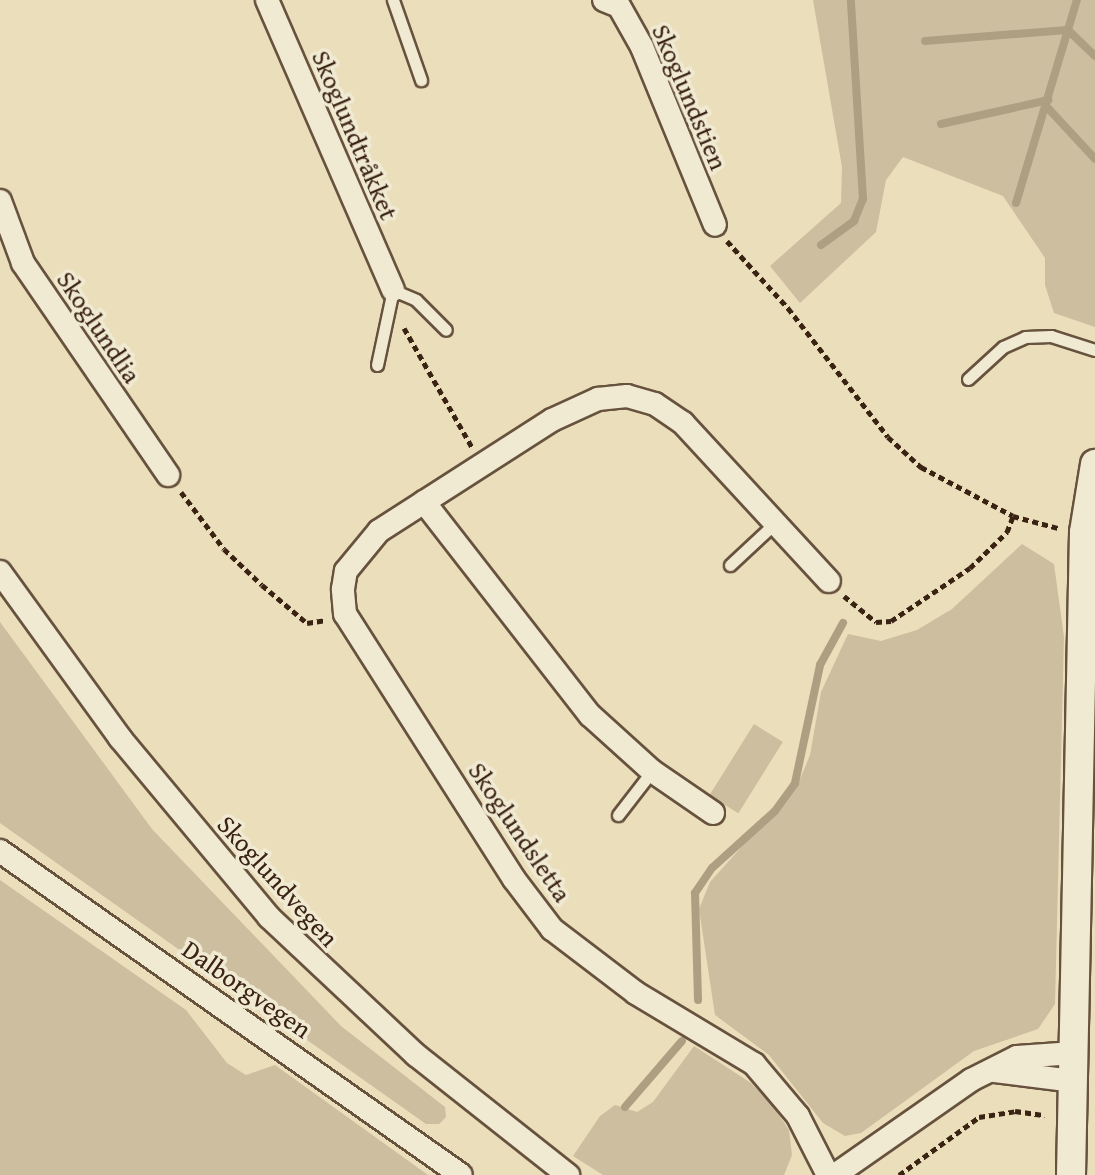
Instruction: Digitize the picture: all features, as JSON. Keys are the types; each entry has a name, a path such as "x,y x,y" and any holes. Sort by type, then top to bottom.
{"street":[{"name":"Skoglundtråkket","path":"267,0 393,290"},
{"name":"Skoglundstien","path":"614,2 715,225"},
{"name":"Skoglundlia","path":"0,201 23,263 168,475"},
{"path":"345,614 346,571 359,550 424,502 552,420 598,399 627,396 655,404 683,423 829,581"},
{"path":"1071,1175 1084,532 1095,464"},
{"path":"424,502 590,715 652,771 713,813"},
{"name":"Skoglundvegen","path":"0,572 128,749 269,917 416,1055 568,1175"},
{"name":"Skoglundsletta","path":"345,614 514,879 552,929 636,993 754,1064 798,1116 828,1175"},
{"name":"Dalborgvegen","path":"0,851 461,1175"},
{"path":"835,1175 951,1091 994,1071 1073,1067"}],"lane":[{"path":"393,0 421,80"},
{"path":"377,365 393,290 416,300 446,330"},
{"path":"968,379 1003,347 1025,337 1051,336 1095,350"},
{"path":"730,565 775,523"},
{"path":"618,815 652,771"}],"path":[{"path":"715,225 788,308 888,437 921,467 1013,516 1084,532"},
{"path":"393,290 406,335 483,465"},
{"path":"168,475 224,549 300,619 313,623 345,614"},
{"path":"829,581 866,616 876,622 891,621 970,568 1007,532 1013,516"},
{"path":"899,1175 979,1117 1015,1111 1045,1115"}],"shaded area":[{"path":"813,0 1095,0 1095,327 1054,313 1045,285 1045,258 1003,196 903,157 886,180 876,232 800,303 770,266 841,203 842,167"},
{"path":"1022,544 1054,564 1064,637 1055,1004 1038,1029 974,1051 861,1133 845,1136 823,1123 769,1055 715,1015 699,909 710,882 798,784 810,755 821,692 848,634 881,641 917,630 952,609"},
{"path":"0,622 152,829 341,1026 445,1107 446,1117 439,1124 426,1124 0,823"},
{"path":"754,724 783,742 738,813 709,795"},
{"path":"0,880 186,1010 227,1063 246,1075 275,1065 428,1175 0,1175"},
{"path":"694,1046 751,1083 775,1109 789,1130 792,1155 784,1175 603,1175 573,1156 600,1116 615,1105 637,1112 653,1102"}],"waterway":[{"path":"821,245 854,221 863,199 851,0"},
{"path":"1016,203 1077,0"},
{"path":"925,41 1068,30 1095,56"},
{"path":"941,124 1048,100"},
{"path":"1046,106 1095,159"},
{"path":"698,1000 695,893 712,868 775,811 795,783 820,665 843,623"},
{"path":"625,1107 682,1041"}]}
